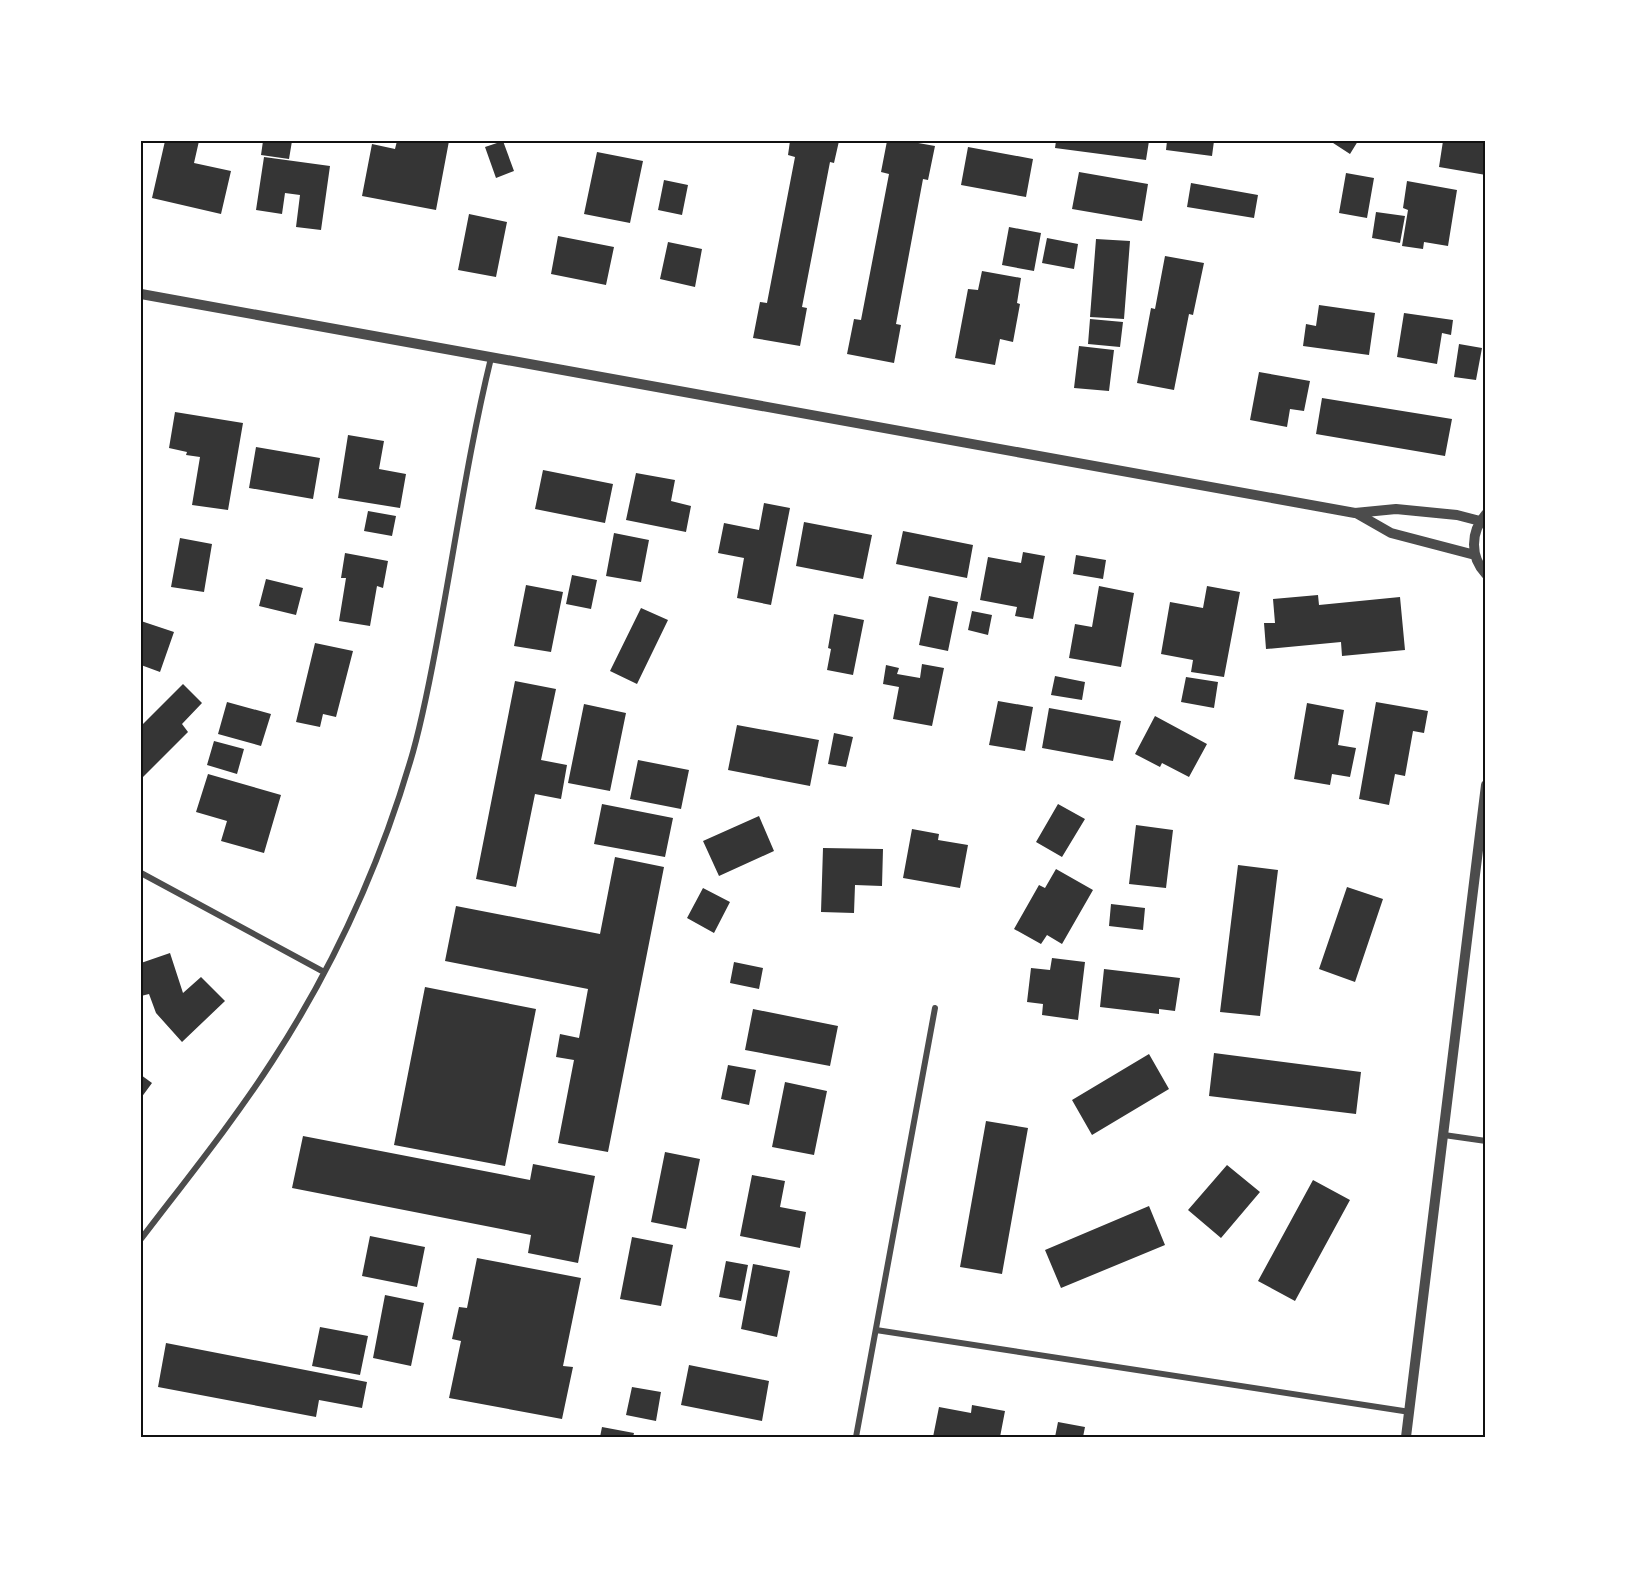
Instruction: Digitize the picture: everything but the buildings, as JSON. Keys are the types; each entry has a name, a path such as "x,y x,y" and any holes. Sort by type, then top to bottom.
{"street":[{"path":"141,294 1355,513 1396,509 1483,518 1475,532 1473,543 1480,568 1486,574"},
{"path":"141,1239 242,1106 274,1058 324,972 383,842 413,751 434,663 491,358"},
{"path":"1355,513 1391,533 1475,555"},
{"path":"1406,1437 1486,785"},
{"path":"141,873 324,972"},
{"path":"856,1437 935,1008"},
{"path":"1444,1135 1486,1141"},
{"path":"876,1330 1410,1412"}]}
